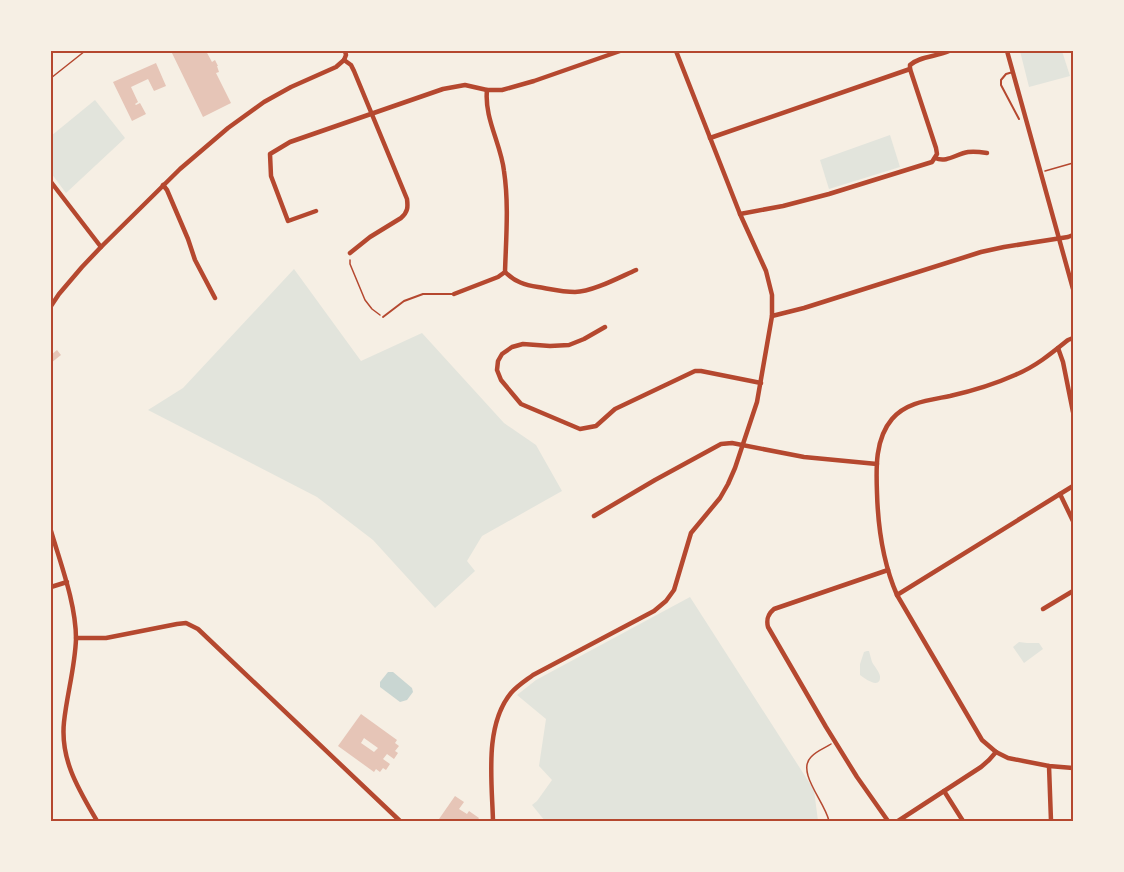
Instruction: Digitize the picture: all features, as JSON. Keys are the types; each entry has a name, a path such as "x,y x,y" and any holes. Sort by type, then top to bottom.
{"street":[{"path":"51,306 101,247 201,151 255,108 291,87 336,67 344,60 345,51"},
{"path":"316,211 288,221 271,176 270,154 290,142 442,89 465,85 487,90 502,90 620,51"},
{"path":"493,821 493,734 497,717 510,694 533,675 654,611 666,601 674,590 691,533 720,498 728,484 757,402 772,316 772,295 766,272 740,214 676,51"},
{"path":"740,214 829,194 932,162 937,154 936,148 910,65 948,51"},
{"path":"1007,51 1073,289"},
{"path":"344,60 353,67 407,199 408,207 401,218 370,237 350,253"},
{"path":"710,138 910,69"},
{"path":"487,90 487,110 499,147 506,185 505,272 522,284 577,292 588,290 636,270"},
{"path":"935,158 945,160 973,151 987,153"},
{"path":"51,182 101,247"},
{"path":"163,185 189,239 195,260 215,298"},
{"path":"772,316 981,252 1073,235"},
{"path":"454,294 498,277 505,272"},
{"path":"604,327 568,345 523,344 512,347 502,354 498,361 497,370 501,380 521,404 580,429 596,426 615,409 695,371 761,382"},
{"path":"1073,338 1034,366 1016,375 971,390 928,400 902,410 889,421 880,441 877,464 877,507 882,542 888,570 897,595 982,741 1008,758 1073,768"},
{"path":"1058,348 1073,412"},
{"path":"594,516 721,444 732,443 804,458 877,464"},
{"path":"897,595 1073,486"},
{"path":"1060,494 1073,521"},
{"path":"51,531 67,582 76,638 64,724 64,740 68,762 76,785 97,821"},
{"path":"888,570 774,609 769,613 766,621 835,741 888,821"},
{"path":"51,587 67,582"},
{"path":"1043,609 1073,591"},
{"path":"76,638 106,638 186,623 198,628 400,821"},
{"path":"898,821 981,767 996,752"},
{"path":"1049,766 1051,821"},
{"path":"945,790 963,821"}],"lane":[{"path":"1013,72 1006,74 1001,80 1001,85 1019,119"},
{"path":"383,317 404,301 423,294 454,294"}],"path":[{"path":"51,78 85,51"},
{"path":"1052,169 1073,163"},
{"path":"350,253 350,264 365,300 383,317"},
{"path":"829,821 805,767 810,757 835,741"}],"shaded area":[{"path":"1020,51 1062,51 1070,76 1029,87"},
{"path":"95,100 125,138 66,193 51,173 51,136"},
{"path":"890,135 900,167 829,189 820,160"},
{"path":"294,269 361,361 422,333 504,423 536,445 562,491 482,536 467,561 475,571 435,608 373,540 317,497 148,410 183,388"},
{"path":"690,597 814,790 818,821 545,821 532,805 552,780 539,766 546,719 517,695 536,680"},
{"path":"1019,642 1039,643 1043,649 1024,663 1013,647"},
{"path":"869,651 880,676 880,680 875,683 860,675 860,664 864,652"},
{"path":"388,672 393,672 412,688 413,692 407,700 400,702 380,687 380,682"}],"building":[{"path":"171,51 206,51 212,62 215,60 218,66 219,72 216,73 231,103 203,117"},
{"path":"156,63 166,86 154,91 148,79 131,87 138,102 135,104 140,103 146,114 132,121 113,82"},
{"path":"57,350 61,355 51,363 51,355"},
{"path":"361,714 397,740 395,743 399,746 395,751 398,753 394,759 387,754 383,759 390,764 386,770 383,768 380,772 376,769 374,772 338,746","holes":["364,738 378,748 374,752 361,743"]},
{"path":"455,796 464,802 459,809 467,814 469,811 479,818 477,821 442,821 439,819"}]}
